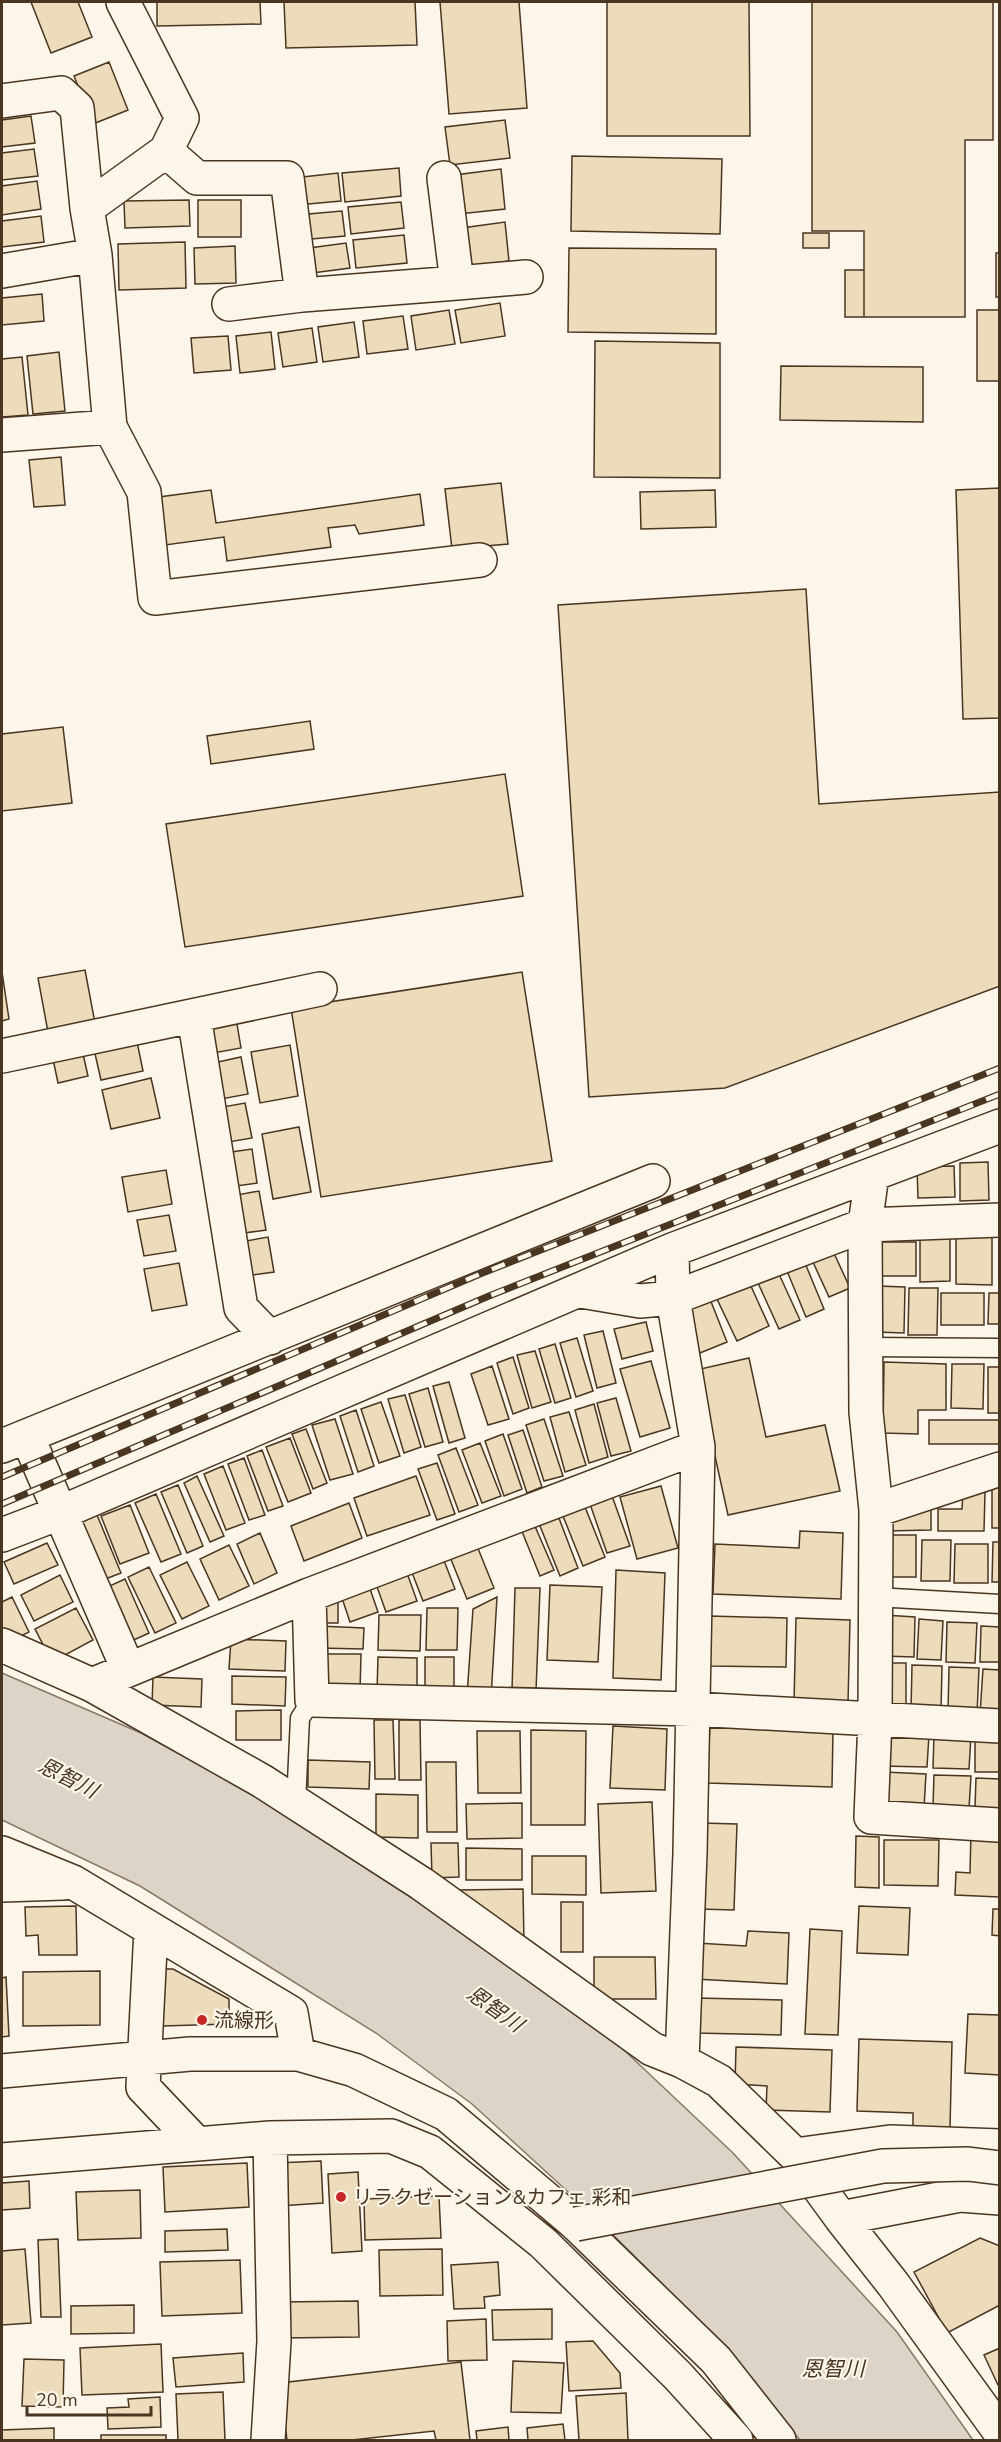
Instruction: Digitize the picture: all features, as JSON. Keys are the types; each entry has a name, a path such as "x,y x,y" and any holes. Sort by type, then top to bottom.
{"street":[{"path":"87,208 166,151 182,118 123,2"},
{"path":"2,101 61,93 77,108 87,208 95,255 110,427 144,492 155,598 480,560"},
{"path":"166,151 197,178 287,178 302,295"},
{"path":"444,178 457,283"},
{"path":"2,271 95,255"},
{"path":"230,304 302,295 526,277"},
{"path":"2,435 110,427"},
{"path":"2,1056 320,989"},
{"path":"194,1016 241,1308 270,1338"},
{"path":"2,1535 62,1512 672,1250 999,1126"},
{"path":"872,1175 865,1225 866,1412 876,1510 875,1720 871,1817 998,1825"},
{"path":"128,1669 62,1512 14,1441 653,1181"},
{"path":"581,1291 640,1301 673,1298 865,1225 999,1220"},
{"path":"672,1250 673,1298 698,1448 693,1709 682,2061"},
{"path":"92,1684 309,1595 698,1448"},
{"path":"876,1510 999,1469"},
{"path":"309,1595 312,1700 693,1709 999,1726"},
{"path":"2,1644 92,1684 252,1775 422,1884 652,2049 682,2061 719,2081 795,2155 893,2284 999,2432"},
{"path":"2,1853 73,1882 291,2013 298,2054"},
{"path":"2,1886 73,1882"},
{"path":"151,1929 143,2086 196,2144"},
{"path":"2,2071 190,2054 298,2054 354,2070 446,2114 576,2224 716,2360 779,2440"},
{"path":"2,2160 270,2138 391,2136 430,2152 543,2243 678,2376 736,2440"},
{"path":"268,2440 274,2342 270,2138"},
{"path":"795,2155 890,2142 999,2146"},
{"path":"576,2224 883,2166 968,2164 999,2168"},
{"path":"841,2218 960,2195 999,2198"}],"lane":[{"path":"866,1347 999,1348"},
{"path":"875,1597 999,1604"},
{"path":"296,1803 300,1718 312,1700"}],"water":[{"name":"恩智川","path":"2,1673 141,1733 279,1808 415,1889 607,2034 733,2153 897,2332 973,2440 800,2440 703,2324 590,2212 472,2104 376,2033 140,1886 2,1820"}],"building":[{"path":"31,2 78,2 92,37 51,53"},
{"path":"157,2 260,2 261,24 157,26"},
{"path":"284,2 415,2 417,45 286,48"},
{"path":"440,2 519,2 527,108 449,114"},
{"path":"607,2 749,2 750,136 607,136"},
{"path":"812,2 993,2 993,140 965,140 965,317 864,317 864,231 812,231"},
{"path":"109,62 128,110 93,124 74,76"},
{"path":"31,116 35,143 2,147 2,120"},
{"path":"505,120 510,158 450,165 445,127"},
{"path":"34,149 38,176 2,180 2,153"},
{"path":"572,156 722,159 720,234 571,231"},
{"path":"399,168 401,196 345,202 342,173"},
{"path":"501,169 505,209 459,214 455,175"},
{"path":"338,173 341,201 297,205 294,178"},
{"path":"37,181 41,209 2,215 2,186"},
{"path":"189,200 190,226 125,228 124,201"},
{"path":"198,200 241,200 241,237 198,237"},
{"path":"401,202 404,228 351,234 348,207"},
{"path":"342,211 345,236 300,240 297,215"},
{"path":"41,216 44,242 2,247 2,221"},
{"path":"505,222 509,261 466,267 462,228"},
{"path":"803,233 829,233 829,248 803,248"},
{"path":"404,235 407,263 356,268 353,240"},
{"path":"185,242 186,288 119,290 118,244"},
{"path":"346,243 350,268 305,274 302,249"},
{"path":"235,246 236,283 195,284 194,248"},
{"path":"569,248 716,249 716,334 568,332"},
{"path":"996,253 1000,253 1000,297 996,297"},
{"path":"845,270 864,270 864,317 845,317"},
{"path":"42,294 44,321 2,325 2,298"},
{"path":"500,303 505,336 461,343 455,310"},
{"path":"449,310 455,344 416,350 411,316"},
{"path":"977,310 1000,310 1000,381 977,381"},
{"path":"403,316 408,349 367,354 363,321"},
{"path":"354,322 359,357 323,362 318,327"},
{"path":"312,328 317,362 283,367 278,333"},
{"path":"271,332 275,369 240,373 236,336"},
{"path":"228,336 231,370 194,373 191,338"},
{"path":"595,341 720,343 720,478 594,477"},
{"path":"59,352 65,411 33,414 27,356"},
{"path":"22,357 28,415 2,417 2,359"},
{"path":"781,366 923,367 923,422 780,420"},
{"path":"61,457 65,505 34,507 29,460"},
{"path":"501,483 508,544 452,549 445,489"},
{"path":"1000,488 1000,718 963,719 956,490"},
{"path":"211,490 216,523 420,494 424,525 359,534 355,525 328,528 331,547 227,561 224,537 165,545 159,497"},
{"path":"715,490 716,527 641,529 640,492"},
{"path":"806,589 819,804 1000,792 1000,986 725,1088 589,1097 558,605"},
{"path":"310,721 314,749 211,764 207,736"},
{"path":"63,727 72,803 2,811 2,734"},
{"path":"505,774 523,896 185,947 166,824"},
{"path":"85,970 95,1023 48,1032 38,978"},
{"path":"2,972 9,1019 2,1021"},
{"path":"522,972 552,1161 321,1197 291,1008"},
{"path":"236,1018 241,1048 208,1054 203,1023"},
{"path":"136,1037 143,1071 101,1080 93,1045"},
{"path":"290,1045 298,1096 260,1103 251,1052"},
{"path":"83,1054 88,1076 58,1083 53,1059"},
{"path":"241,1057 248,1094 216,1100 209,1064"},
{"path":"151,1078 160,1118 111,1129 102,1090"},
{"path":"245,1103 252,1138 223,1143 217,1108"},
{"path":"299,1127 311,1192 273,1199 262,1134"},
{"path":"252,1149 257,1183 229,1187 224,1153"},
{"path":"988,1162 989,1200 960,1201 960,1163"},
{"path":"954,1166 955,1197 918,1198 917,1167"},
{"path":"166,1170 172,1204 128,1212 122,1177"},
{"path":"259,1191 266,1230 237,1234 231,1196"},
{"path":"169,1215 176,1251 144,1256 137,1220"},
{"path":"950,1236 950,1281 920,1282 920,1237"},
{"path":"268,1237 274,1272 246,1276 240,1242"},
{"path":"956,1237 992,1237 992,1285 956,1284"},
{"path":"872,1242 916,1242 916,1276 872,1276"},
{"path":"833,1251 850,1288 829,1297 812,1260"},
{"path":"179,1263 187,1305 152,1311 144,1269"},
{"path":"805,1263 824,1309 806,1317 787,1271"},
{"path":"779,1274 800,1320 779,1329 758,1283"},
{"path":"750,1284 769,1326 737,1341 717,1299"},
{"path":"877,1286 905,1287 904,1333 876,1332"},
{"path":"909,1288 938,1288 937,1335 908,1335"},
{"path":"941,1293 984,1293 984,1325 941,1325"},
{"path":"989,1293 1000,1293 1000,1324 988,1324"},
{"path":"710,1299 727,1342 700,1353 683,1309"},
{"path":"646,1322 653,1351 622,1359 614,1329"},
{"path":"603,1331 616,1383 597,1388 584,1335"},
{"path":"577,1338 593,1391 576,1397 560,1343"},
{"path":"555,1344 571,1398 555,1403 539,1349"},
{"path":"535,1351 551,1402 532,1408 517,1355"},
{"path":"513,1357 529,1408 513,1414 497,1363"},
{"path":"749,1358 766,1437 825,1425 840,1491 728,1515 696,1370"},
{"path":"651,1361 670,1428 640,1437 620,1369"},
{"path":"884,1362 946,1364 946,1410 918,1410 918,1434 883,1433"},
{"path":"952,1364 984,1364 983,1409 951,1408"},
{"path":"492,1366 509,1419 488,1425 471,1374"},
{"path":"988,1367 1000,1367 1000,1413 988,1413"},
{"path":"449,1382 465,1438 449,1443 433,1386"},
{"path":"428,1388 443,1442 425,1447 409,1394"},
{"path":"405,1395 421,1447 404,1453 388,1399"},
{"path":"616,1398 631,1451 611,1456 597,1403"},
{"path":"381,1402 400,1456 379,1463 361,1409"},
{"path":"594,1404 608,1457 589,1463 575,1410"},
{"path":"356,1410 374,1466 358,1472 340,1416"},
{"path":"569,1412 586,1465 565,1472 550,1417"},
{"path":"335,1419 353,1474 330,1480 312,1425"},
{"path":"544,1419 563,1476 544,1481 526,1425"},
{"path":"929,1420 1000,1420 1000,1444 929,1444"},
{"path":"306,1429 327,1483 313,1489 292,1434"},
{"path":"523,1430 542,1487 527,1493 508,1435"},
{"path":"503,1434 522,1489 504,1496 485,1441"},
{"path":"290,1438 311,1493 288,1502 266,1447"},
{"path":"480,1443 501,1496 482,1503 462,1450"},
{"path":"456,1448 478,1505 459,1512 438,1455"},
{"path":"262,1450 283,1506 268,1511 247,1456"},
{"path":"244,1458 265,1515 249,1520 228,1464"},
{"path":"437,1463 455,1514 437,1520 418,1469"},
{"path":"223,1466 245,1523 226,1530 204,1474"},
{"path":"197,1476 224,1536 210,1542 184,1483"},
{"path":"416,1476 430,1515 367,1536 354,1498"},
{"path":"992,1481 1000,1481 1000,1528 992,1528"},
{"path":"178,1485 203,1546 187,1553 161,1492"},
{"path":"661,1486 678,1548 637,1559 620,1497"},
{"path":"963,1492 985,1492 984,1531 938,1531 938,1509 962,1509"},
{"path":"156,1494 181,1554 161,1562 135,1503"},
{"path":"612,1496 630,1546 607,1553 590,1504"},
{"path":"583,1502 605,1557 583,1566 561,1511"},
{"path":"349,1503 362,1538 304,1561 291,1526"},
{"path":"130,1505 149,1553 120,1564 101,1516"},
{"path":"931,1509 931,1530 886,1531 886,1510"},
{"path":"557,1513 578,1568 560,1576 538,1521"},
{"path":"97,1515 121,1573 100,1581 76,1524"},
{"path":"534,1524 554,1570 540,1576 521,1529"},
{"path":"800,1531 843,1533 841,1599 713,1594 715,1544 799,1548"},
{"path":"260,1533 277,1573 254,1584 237,1544"},
{"path":"883,1535 916,1535 916,1577 882,1577"},
{"path":"922,1540 951,1540 950,1581 921,1581"},
{"path":"993,1542 1000,1542 1000,1582 992,1582"},
{"path":"47,1543 58,1565 14,1584 4,1562"},
{"path":"955,1544 988,1544 988,1583 954,1583"},
{"path":"229,1545 249,1586 219,1600 200,1559"},
{"path":"477,1546 494,1588 467,1599 450,1557"},
{"path":"443,1558 455,1589 423,1601 411,1570"},
{"path":"187,1562 209,1606 182,1619 160,1575"},
{"path":"149,1567 176,1623 155,1633 128,1577"},
{"path":"616,1570 665,1573 661,1680 613,1678"},
{"path":"407,1573 417,1601 386,1612 376,1584"},
{"path":"60,1575 73,1602 34,1621 21,1595"},
{"path":"125,1579 149,1633 127,1643 103,1589"},
{"path":"550,1585 602,1587 598,1662 547,1660"},
{"path":"369,1586 378,1612 350,1622 341,1595"},
{"path":"515,1588 540,1588 536,1691 512,1690"},
{"path":"12,1597 29,1632 7,1643 2,1631 2,1602"},
{"path":"338,1597 338,1623 316,1623 316,1598"},
{"path":"497,1597 491,1698 467,1696 473,1609"},
{"path":"76,1608 93,1640 52,1662 35,1629"},
{"path":"427,1608 458,1608 457,1650 426,1650"},
{"path":"379,1615 421,1615 420,1651 378,1650"},
{"path":"884,1615 915,1617 914,1657 883,1656"},
{"path":"709,1616 787,1618 786,1667 708,1666"},
{"path":"796,1618 850,1620 848,1703 794,1702"},
{"path":"919,1619 943,1621 941,1660 917,1659"},
{"path":"947,1622 977,1623 975,1663 946,1662"},
{"path":"319,1626 364,1628 363,1649 318,1648"},
{"path":"981,1626 1000,1627 1000,1662 980,1662"},
{"path":"231,1639 286,1641 285,1671 229,1669"},
{"path":"321,1654 361,1654 360,1691 320,1690"},
{"path":"378,1657 417,1658 417,1692 377,1691"},
{"path":"425,1657 454,1657 454,1696 425,1696"},
{"path":"882,1663 906,1663 906,1710 882,1710"},
{"path":"912,1665 942,1666 941,1711 911,1711"},
{"path":"949,1667 979,1668 977,1714 948,1713"},
{"path":"983,1669 1000,1670 1000,1715 980,1714"},
{"path":"232,1676 286,1677 285,1706 232,1704"},
{"path":"153,1677 202,1679 201,1707 152,1705"},
{"path":"281,1710 281,1740 236,1740 236,1711"},
{"path":"374,1720 393,1720 395,1779 375,1779"},
{"path":"399,1720 420,1720 421,1780 399,1780"},
{"path":"710,1725 833,1730 832,1787 707,1783"},
{"path":"613,1726 667,1729 665,1790 610,1788"},
{"path":"531,1730 586,1731 585,1825 531,1825"},
{"path":"477,1731 520,1731 521,1793 478,1793"},
{"path":"881,1733 929,1735 927,1767 881,1766"},
{"path":"934,1735 971,1735 969,1769 933,1768"},
{"path":"975,1735 1000,1736 1000,1772 975,1772"},
{"path":"308,1760 370,1762 369,1789 308,1787"},
{"path":"426,1762 456,1762 457,1832 427,1832"},
{"path":"884,1772 926,1774 924,1808 883,1805"},
{"path":"934,1775 971,1776 969,1808 933,1807"},
{"path":"976,1778 1000,1779 1000,1809 975,1808"},
{"path":"376,1794 418,1795 418,1838 376,1837"},
{"path":"652,1802 656,1891 601,1893 598,1804"},
{"path":"522,1803 522,1838 467,1839 466,1804"},
{"path":"701,1823 737,1824 734,1910 698,1909"},
{"path":"971,1832 1000,1832 999,1897 955,1895 956,1872 970,1873"},
{"path":"856,1836 879,1837 879,1888 855,1887"},
{"path":"884,1840 939,1840 938,1886 884,1885"},
{"path":"431,1843 458,1843 459,1877 432,1878"},
{"path":"466,1848 522,1849 522,1880 466,1880"},
{"path":"532,1856 586,1856 586,1895 532,1894"},
{"path":"523,1889 524,1944 459,1904 459,1890"},
{"path":"561,1902 583,1902 583,1952 561,1952"},
{"path":"76,1906 77,1955 39,1955 38,1935 26,1936 25,1907"},
{"path":"859,1906 910,1908 908,1955 857,1953"},
{"path":"993,1909 1000,1909 1000,1936 992,1935"},
{"path":"810,1929 842,1931 838,2035 805,2034"},
{"path":"748,1931 789,1933 787,1984 695,1979 697,1943 746,1946"},
{"path":"594,1957 655,1957 656,1999 594,1999"},
{"path":"160,1969 173,1969 229,1999 229,2024 162,2026"},
{"path":"100,1971 100,2025 23,2026 23,1972"},
{"path":"6,1977 9,2036 2,2037 2,1978"},
{"path":"695,1998 782,2000 781,2035 694,2033"},
{"path":"968,2014 1000,2015 1000,2075 965,2073"},
{"path":"859,2039 952,2042 950,2128 913,2127 913,2113 857,2111"},
{"path":"736,2047 832,2050 830,2112 766,2110 767,2086 735,2084"},
{"path":"321,2161 323,2203 279,2206 277,2163"},
{"path":"247,2163 249,2207 165,2212 163,2167"},
{"path":"358,2172 362,2251 332,2253 328,2174"},
{"path":"29,2181 30,2208 2,2210 2,2183"},
{"path":"140,2190 141,2238 78,2240 76,2192"},
{"path":"439,2196 441,2238 365,2240 364,2199"},
{"path":"227,2229 228,2250 165,2252 165,2231"},
{"path":"980,2238 1000,2246 1000,2305 947,2333 914,2272"},
{"path":"58,2239 61,2317 41,2317 38,2240"},
{"path":"25,2249 31,2323 2,2325 2,2251"},
{"path":"442,2249 443,2295 380,2296 379,2250"},
{"path":"240,2260 242,2313 162,2316 160,2262"},
{"path":"498,2262 500,2295 484,2297 485,2308 454,2309 451,2265"},
{"path":"358,2301 359,2337 281,2338 281,2302"},
{"path":"134,2305 134,2333 71,2334 71,2306"},
{"path":"552,2309 552,2339 493,2340 492,2310"},
{"path":"486,2319 487,2360 448,2361 447,2321"},
{"path":"593,2341 620,2373 621,2388 569,2391 566,2342"},
{"path":"161,2344 163,2392 82,2395 80,2348"},
{"path":"1000,2348 1000,2385 998,2385 984,2355"},
{"path":"243,2353 244,2382 176,2387 173,2358"},
{"path":"24,2359 64,2360 63,2407 22,2406"},
{"path":"513,2361 564,2363 561,2413 511,2412"},
{"path":"461,2362 470,2440 436,2440 434,2431 352,2440 287,2440 280,2383"},
{"path":"223,2392 225,2440 178,2440 176,2394"},
{"path":"626,2393 628,2440 579,2440 576,2396"},
{"path":"160,2397 161,2427 108,2429 107,2408 129,2407 128,2399"},
{"path":"563,2424 565,2440 528,2440 527,2428"},
{"path":"508,2427 509,2440 477,2440 476,2431"},
{"path":"54,2428 54,2440 2,2440 2,2430"},
{"path":"101,2435 166,2435 166,2440 101,2440"}],"railway":[{"path":"2,1477 480,1274 1000,1068"},
{"path":"2,1504 489,1296 1000,1094"}],"place":[{"name":"流線形","path":"202,2020"},
{"name":"リラクゼーション&カフェ 彩和","path":"341,2197"}]}
